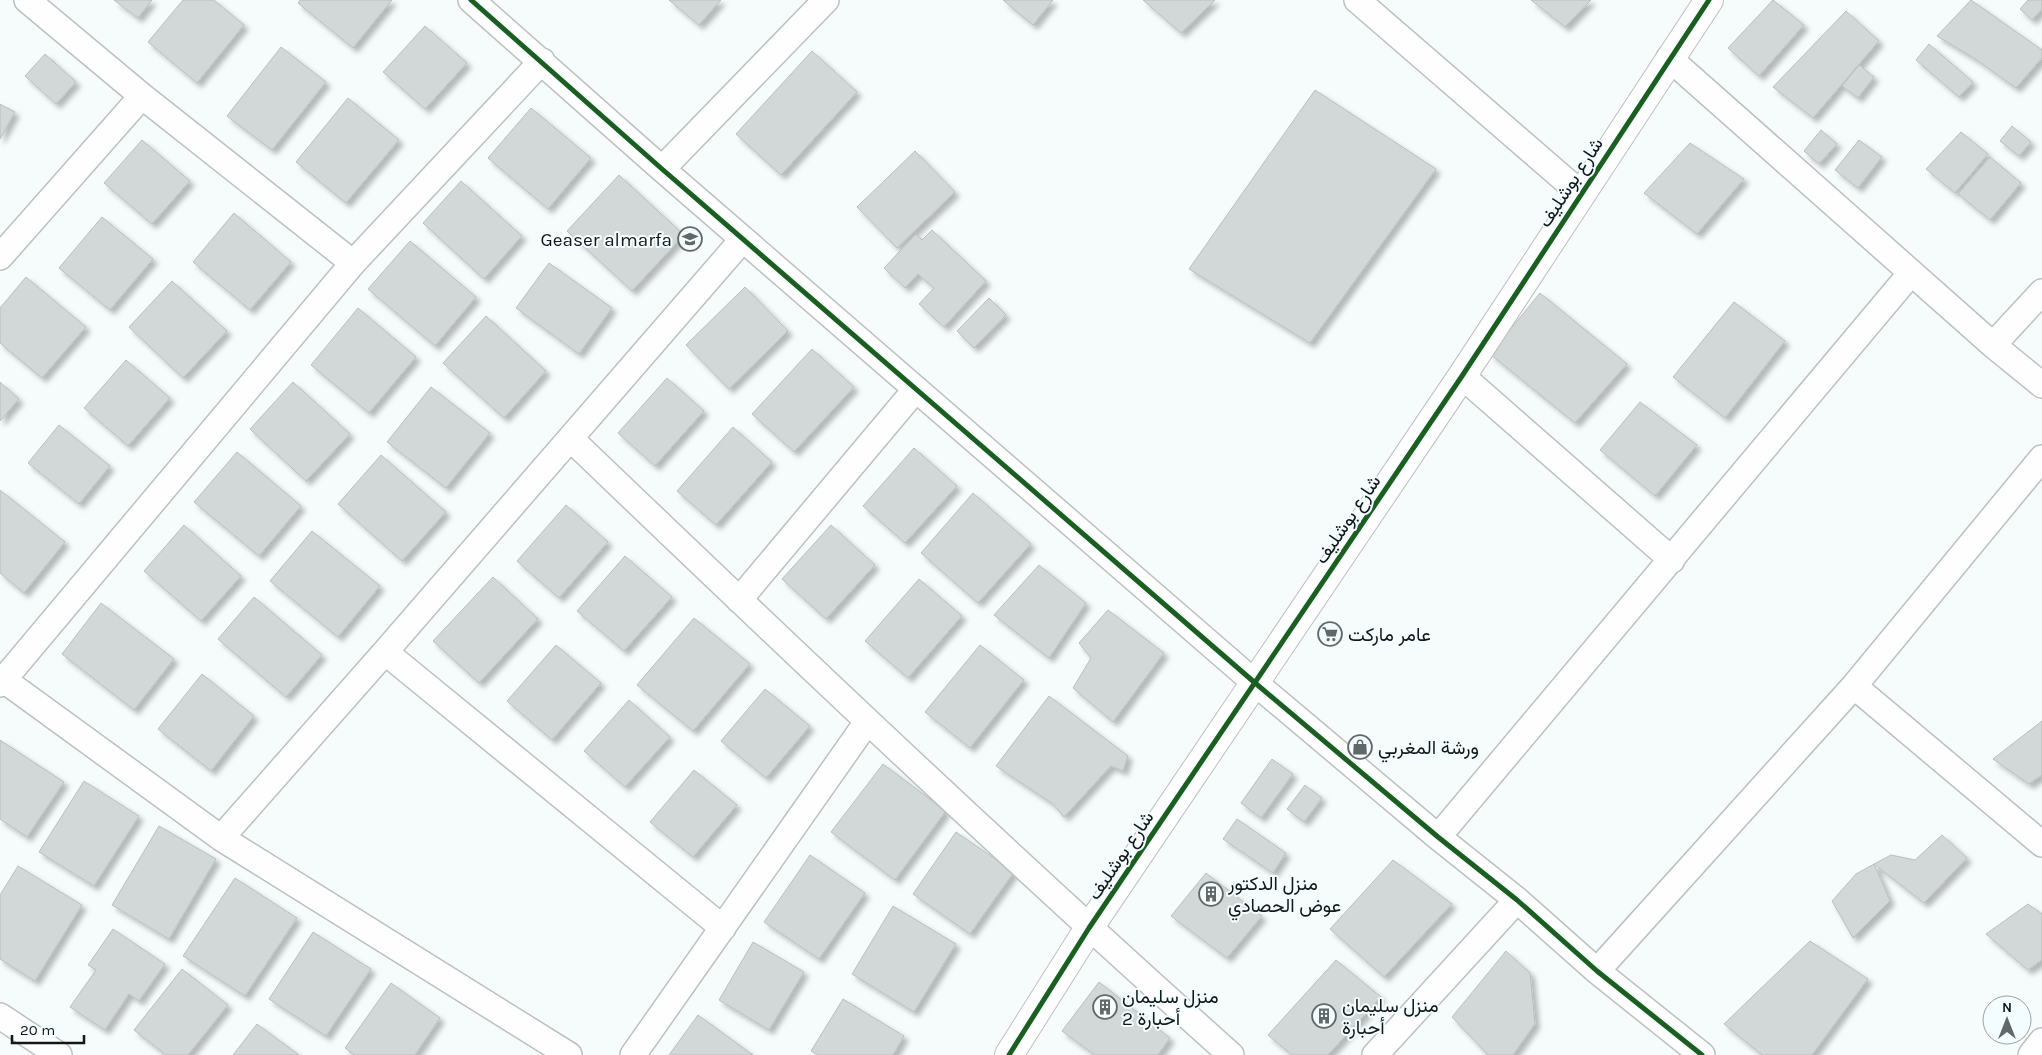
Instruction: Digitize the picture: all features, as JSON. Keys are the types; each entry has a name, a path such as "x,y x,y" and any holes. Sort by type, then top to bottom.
{"street":[{"path":"27,0 142,96 353,263"},
{"path":"471,0 662,169 1254,682 1438,837 1517,900 1597,971 1702,1055"},
{"path":"662,169 826,0"},
{"path":"1357,0 1580,193"},
{"name":"شارع بوشليف","path":"1010,1055 1089,928 1462,376 1580,193 1709,0"},
{"path":"1669,58 1993,345 2042,385"},
{"path":"542,61 353,263 2,682 221,838 569,1055"},
{"path":"0,257 142,96"},
{"path":"221,838 743,239"},
{"path":"1438,837 1911,273"},
{"path":"1993,345 2042,292"},
{"path":"1462,376 1672,560"},
{"path":"739,600 916,389"},
{"path":"570,439 867,722 1089,928 1231,1055"},
{"path":"1597,971 1854,686 2042,458"},
{"path":"385,652 723,928"},
{"path":"1854,686 2042,844"},
{"path":"633,1055 867,722"},
{"path":"1375,1055 1517,900"},
{"path":"0,1016 59,1055"},
{"path":"2030,1055 2042,1041"}],"building":[{"path":"114,0 152,0 138,18"},
{"path":"183,0 214,0 244,25 197,83 148,42"},
{"path":"300,0 392,0 353,48 298,3"},
{"path":"669,0 721,0 699,25"},
{"path":"1003,0 1053,0 1033,25"},
{"path":"1143,0 1215,0 1181,33"},
{"path":"1531,0 1591,0 1565,27"},
{"path":"1773,0 1804,25 1759,76 1728,48"},
{"path":"1971,0 2042,50 2042,58 2016,88 1977,60 1937,36"},
{"path":"2028,0 2042,0 2042,9 2032,20 2020,9"},
{"path":"1846,11 1879,41 1813,118 1773,87"},
{"path":"425,26 467,63 425,109 383,72"},
{"path":"1929,44 1973,82 1959,97 1916,60"},
{"path":"281,47 326,82 272,150 227,116"},
{"path":"812,51 857,92 781,175 736,134"},
{"path":"45,54 76,82 56,104 25,76"},
{"path":"1859,65 1874,77 1858,98 1842,86"},
{"path":"1315,90 1436,169 1310,343 1189,269"},
{"path":"348,98 399,140 346,203 296,162"},
{"path":"0,104 15,112 0,139"},
{"path":"531,108 591,158 548,209 488,158"},
{"path":"2012,126 2031,142 2019,156 2000,141"},
{"path":"1821,130 1837,144 1819,164 1804,151"},
{"path":"1961,132 1988,154 1955,193 1926,169"},
{"path":"142,140 190,181 152,224 104,183"},
{"path":"1859,140 1882,157 1858,188 1835,170"},
{"path":"1690,143 1744,179 1697,234 1644,193"},
{"path":"915,151 955,192 897,248 857,207"},
{"path":"1990,157 2021,183 1990,220 1958,194"},
{"path":"619,175 684,235 632,291 567,231"},
{"path":"461,181 522,236 484,279 423,223"},
{"path":"234,213 291,262 250,310 193,262"},
{"path":"102,217 153,259 110,310 59,268"},
{"path":"932,230 986,281 944,327 919,304 934,288 918,274 905,288 884,268 916,234 922,240"},
{"path":"410,241 476,297 435,346 368,289"},
{"path":"549,263 612,308 579,354 516,308"},
{"path":"26,277 86,327 42,378 0,343 0,308"},
{"path":"172,281 227,331 183,378 129,327"},
{"path":"745,287 788,331 729,389 686,345"},
{"path":"1540,293 1627,364 1575,423 1490,354"},
{"path":"989,298 1006,315 974,348 957,331"},
{"path":"1734,302 1785,341 1725,418 1673,377"},
{"path":"358,308 416,357 369,413 311,365"},
{"path":"486,316 546,371 504,418 443,363"},
{"path":"812,349 854,387 794,452 752,414"},
{"path":"126,360 170,398 128,446 84,408"},
{"path":"667,378 704,411 655,466 618,433"},
{"path":"0,382 19,399 0,421"},
{"path":"293,382 350,434 306,481 250,429"},
{"path":"431,387 490,433 446,488 387,442"},
{"path":"1640,402 1697,445 1655,496 1600,450"},
{"path":"59,425 110,466 79,504 28,463"},
{"path":"733,427 772,462 716,525 677,491"},
{"path":"914,448 957,486 905,543 863,506"},
{"path":"237,452 301,506 259,556 194,502"},
{"path":"381,455 446,512 402,561 338,504"},
{"path":"0,490 65,542 24,593 0,573"},
{"path":"973,493 1031,544 978,603 921,553"},
{"path":"566,505 608,542 559,598 517,561"},
{"path":"184,525 241,576 201,621 144,571"},
{"path":"831,525 875,565 826,619 782,579"},
{"path":"312,531 380,586 338,637 270,581"},
{"path":"625,556 672,597 624,651 577,611"},
{"path":"1039,565 1086,603 1049,658 994,615"},
{"path":"493,577 538,619 479,683 433,641"},
{"path":"919,579 962,616 908,678 865,641"},
{"path":"254,597 322,655 286,697 218,639"},
{"path":"101,603 174,659 134,710 62,654"},
{"path":"1108,610 1164,653 1113,722 1073,688 1091,658 1079,643"},
{"path":"694,618 750,664 693,731 637,685"},
{"path":"556,645 601,683 552,740 507,701"},
{"path":"980,645 1024,680 970,748 925,712"},
{"path":"202,674 254,716 211,771 158,729"},
{"path":"765,689 810,726 766,778 721,741"},
{"path":"1049,696 1128,756 1123,771 1111,766 1064,817 1053,804 996,766"},
{"path":"629,700 670,737 625,787 584,751"},
{"path":"2042,721 2042,775 2029,784 1993,759"},
{"path":"0,740 64,782 27,837 0,819"},
{"path":"1272,759 1293,774 1261,818 1241,803"},
{"path":"883,764 946,811 895,880 831,832"},
{"path":"694,770 737,805 693,857 650,822"},
{"path":"84,781 139,816 94,886 39,852"},
{"path":"1305,785 1322,798 1304,822 1287,809"},
{"path":"1237,819 1286,853 1273,873 1223,839"},
{"path":"159,826 216,859 169,939 112,905"},
{"path":"956,832 1014,872 970,934 913,894"},
{"path":"1942,835 1967,858 1924,903 1874,864 1891,855 1915,860"},
{"path":"810,855 865,893 819,959 764,922"},
{"path":"1393,860 1452,904 1384,977 1330,929"},
{"path":"1874,864 1890,901 1853,938 1832,901 1856,874"},
{"path":"18,866 82,905 35,981 0,959 0,895"},
{"name":"منزل الدكتور عوض الحصادي","path":"1206,873 1262,916 1227,958 1171,916"},
{"path":"235,878 297,918 245,996 183,956"},
{"path":"2028,904 2042,914 2042,960 2028,970 1986,934"},
{"path":"893,906 956,944 914,1012 852,974"},
{"path":"113,929 165,964 139,1001 129,994 105,1030 70,1007 96,970 88,965"},
{"path":"313,932 371,969 326,1036 269,999"},
{"path":"1810,941 1868,979 1812,1055 1762,1055 1724,1024"},
{"path":"753,942 804,972 769,1030 719,1000"},
{"path":"1506,951 1530,973 1535,1024 1513,1055 1488,1055 1452,1017"},
{"name":"منزل سليمان أحبارة","path":"1336,960 1381,997 1328,1055 1292,1055 1268,1035"},
{"path":"182,969 228,1005 188,1055 166,1055 134,1030"},
{"name":"منزل سليمان أحبارة 2","path":"1099,982 1170,1038 1158,1055 1095,1055 1062,1031"},
{"path":"391,983 440,1018 415,1055 354,1055 345,1048"},
{"path":"843,999 904,1036 893,1055 818,1055 811,1051"},
{"path":"698,1015 753,1055 669,1055"},
{"path":"257,1024 299,1055 233,1055"}],"cycle path":[{"path":"471,0 662,169 1254,682 1438,837 1517,900 1597,971 1702,1055"},
{"path":"1009,1055 1089,928 1462,376 1709,0"}],"place":[{"name":"Geaser almarfa","path":"690,239"},
{"name":"عامر ماركت","path":"1330,634"},
{"name":"ورشة المغربي","path":"1360,747"},
{"name":"منزل الدكتور عوض الحصادي","path":"1211,894"},
{"name":"منزل سليمان أحبارة 2","path":"1105,1007"},
{"name":"منزل سليمان أحبارة","path":"1324,1016"}]}
